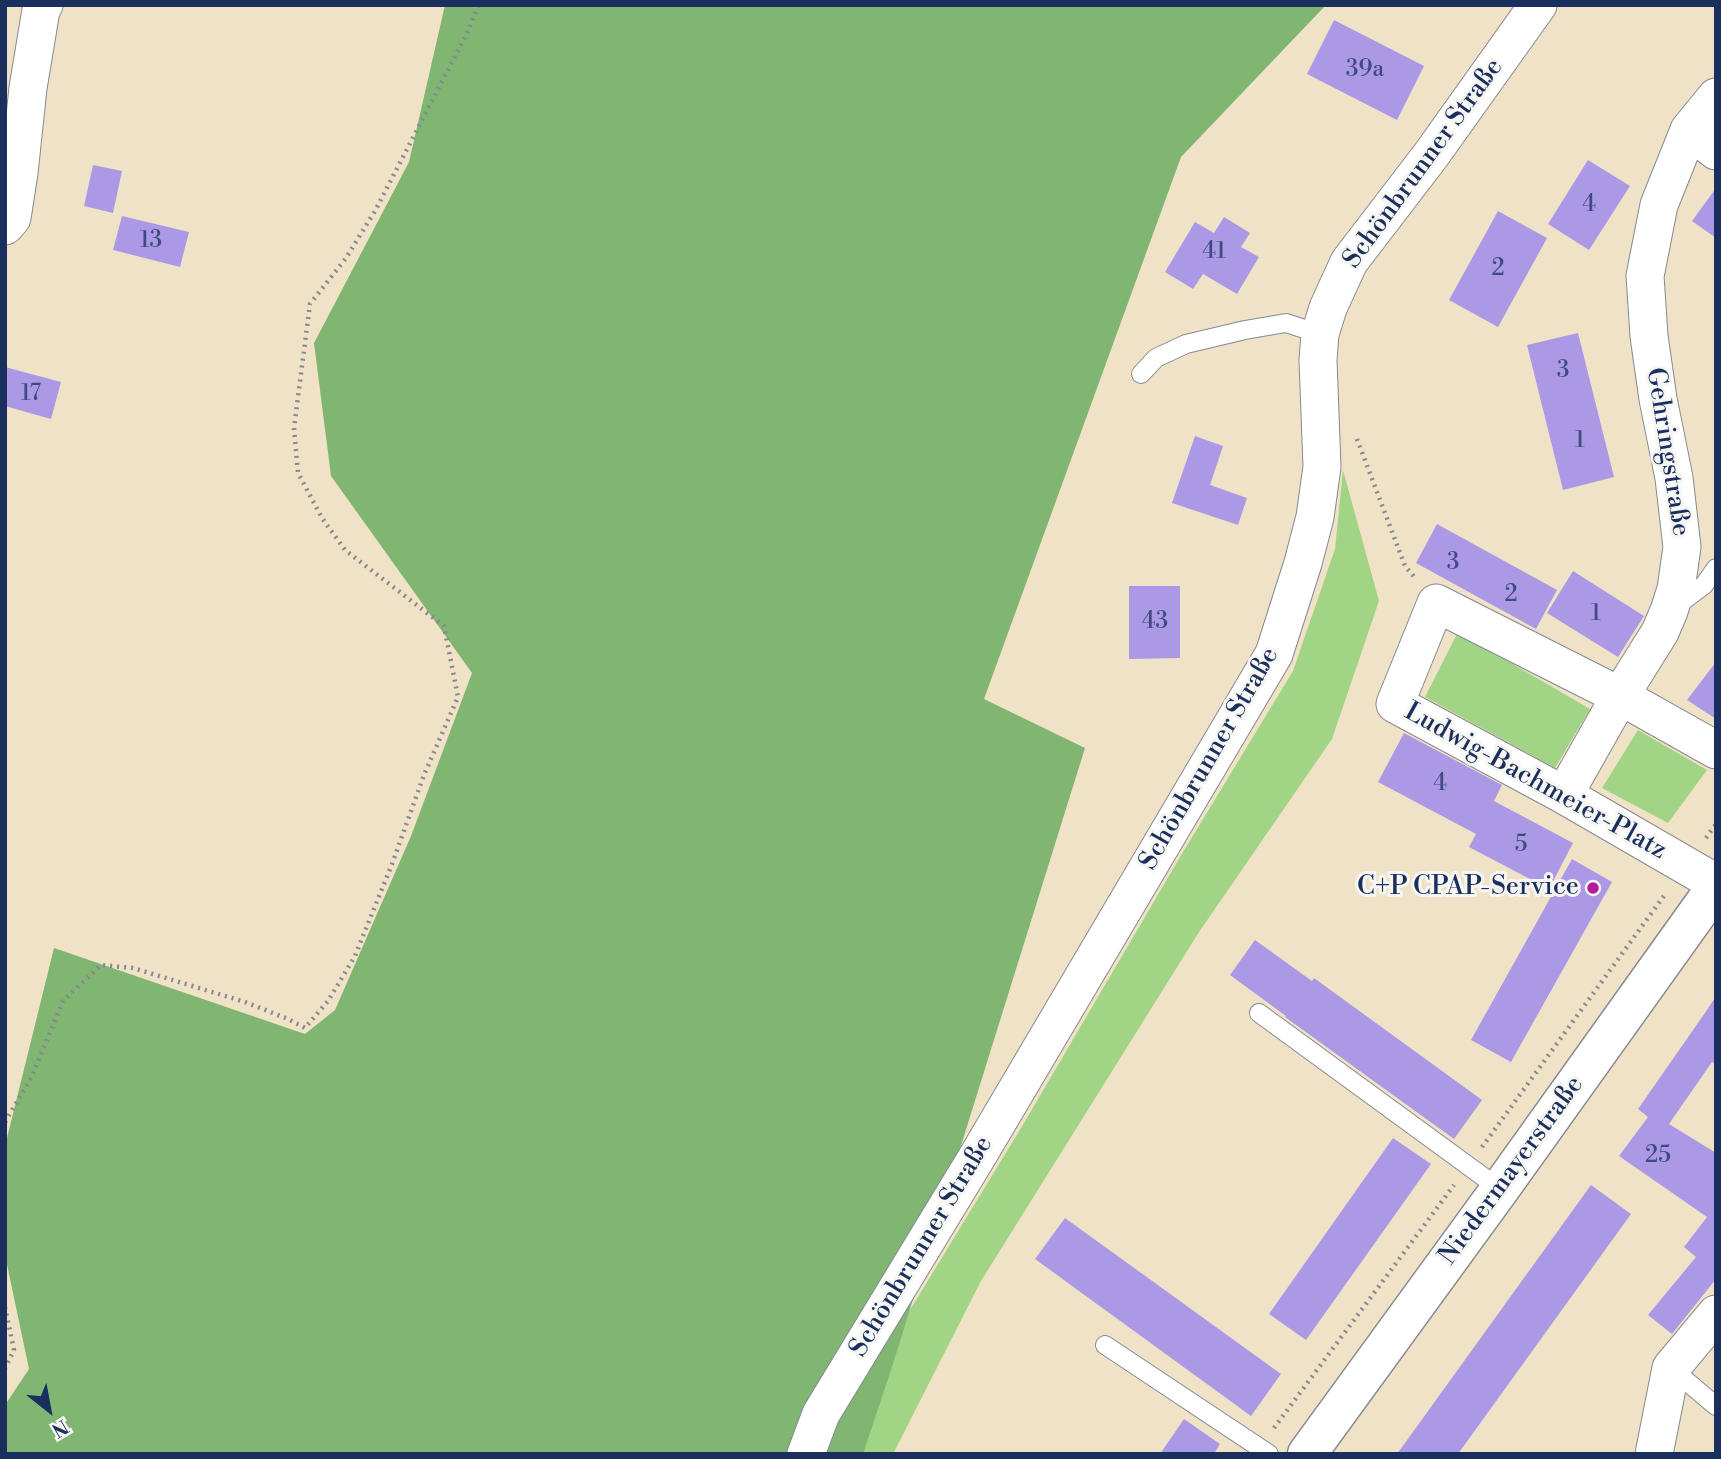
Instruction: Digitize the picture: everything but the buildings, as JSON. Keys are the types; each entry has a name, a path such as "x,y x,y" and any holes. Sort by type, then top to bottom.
{"main road":[{"name":"Niedermayerstraße","path":"1307,1454 1500,1189 1705,879"}],"street":[{"path":"5,226 12,218 12,173 44,5"},
{"name":"Schönbrunner Straße","path":"806,1454 821,1414 980,1152 1275,654 1303,563 1321,480 1318,360 1320,334 1328,308 1349,262 1431,155 1538,5"},
{"name":"Gehringstraße","path":"1564,795 1660,632 1676,589 1682,547 1674,478 1649,336 1645,276 1659,205 1702,140 1716,97"},
{"path":"1436,603 1620,696 1716,750"},
{"name":"Ludwig-Bachmeier-Platz","path":"1436,603 1395,704 1564,795 1705,879"},
{"path":"1654,1454 1671,1368 1716,1314"}],"lane":[{"path":"1140,374 1156,358 1186,344 1245,330 1286,323 1320,334"},
{"path":"1669,611 1704,585 1716,568"},
{"path":"1259,1013 1500,1189"},
{"path":"1105,1345 1265,1451"},
{"path":"1671,1368 1716,1406"}],"path":[{"path":"5,1122 30,1078 63,1001 101,965 133,968 245,1002 305,1028 328,1002 355,956 424,775 458,697 444,625 345,550 322,518 298,473 294,428 310,304 346,258 375,211 479,5"},
{"path":"1354,432 1405,566 1436,603"},
{"path":"1265,1451 1469,1166 1705,879 1716,824"},
{"path":"5,1307 14,1350 5,1368"}],"green space":[{"path":"445,5 1326,5 1181,157 984,699 1085,748 863,1454 5,1454 5,1405 29,1369 5,1255 5,1146 54,948 305,1034 335,1010 411,836 472,673 331,476 314,343 409,162"},
{"path":"1343,470 1379,601 1332,739 1199,932 981,1281 893,1454 831,1454 841,1423 1021,1128 1293,671 1335,549"},
{"path":"1458,632 1590,709 1555,768 1425,697"},
{"path":"1638,730 1707,770 1668,823 1602,788"}],"place":[{"name":"C+P CPAP-Service","path":"1593,888"}]}
